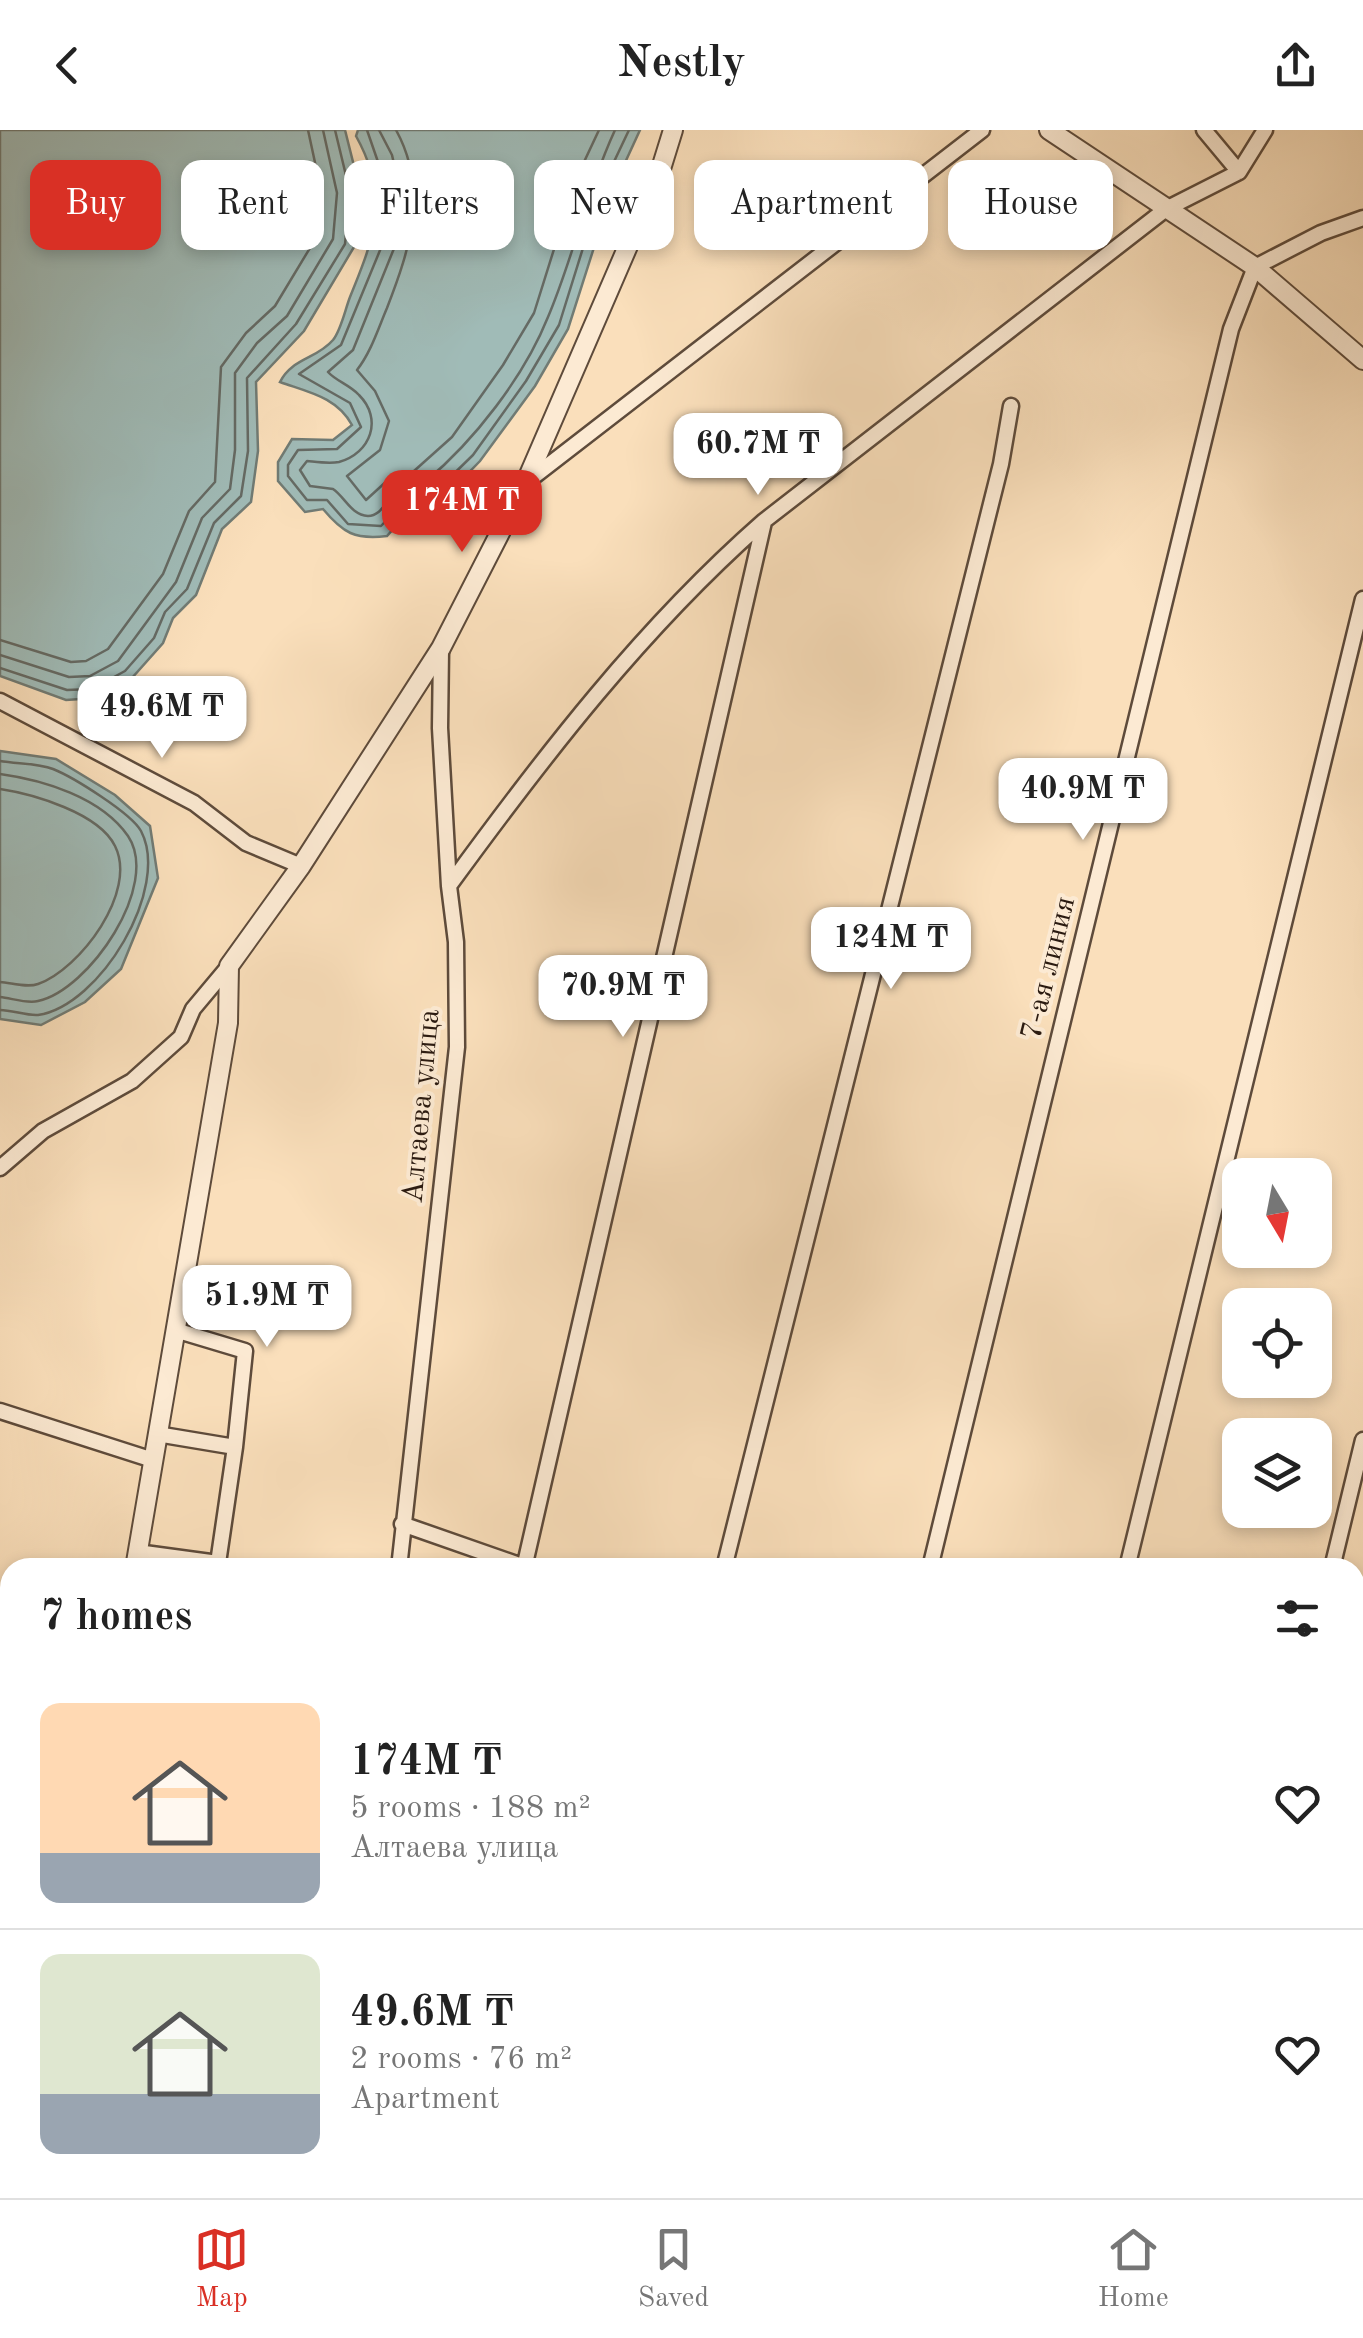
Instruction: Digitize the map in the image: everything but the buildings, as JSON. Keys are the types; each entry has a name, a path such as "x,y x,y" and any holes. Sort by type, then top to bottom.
{"street":[{"path":"0,1168 43,1131 132,1081 181,1037 193,1009 301,866 441,648 524,484 660,172 673,130"},
{"path":"524,484 982,130"},
{"path":"1050,130 1255,267 1363,360"},
{"path":"1204,130 1239,172"},
{"path":"448,886 532,774 689,590 764,522 1166,209 1239,172 1265,130"},
{"path":"1255,267 1361,216"},
{"name":"7-ая линия","path":"932,1558 1230,329 1255,267"},
{"path":"727,1558 996,484 1011,406"},
{"path":"528,1558 764,522"},
{"path":"1130,1558 1363,599"},
{"name":"Алтаева улица","path":"400,1558 456,1046 456,942 448,886 440,728 441,648"},
{"path":"0,701 194,803 246,843 301,866"},
{"path":"136,1558 228,1023 229,966"},
{"path":"175,1330 245,1351 218,1558"},
{"path":"0,1411 153,1460"},
{"path":"157,1434 235,1447"},
{"path":"1334,1558 1363,1440"},
{"path":"402,1524 500,1558"}],"water":[{"path":"0,130 345,130 352,160 344,160 344,250 352,250 304,331 256,382 258,451 251,502 222,529 196,595 173,618 163,643 131,679 96,698 66,700 0,676"},
{"path":"358,130 640,130 626,160 534,160 534,250 593,250 568,329 535,386 480,461 437,505 408,512 387,536 376,537 350,533 323,509 305,512 278,481 278,462 292,439 333,440 352,425 330,402 280,382 291,368 333,340 368,250 514,250 514,160 368,160 356,136"},
{"path":"0,751 56,759 115,795 150,826 158,878 121,969 85,1002 41,1025 0,1019"}]}
